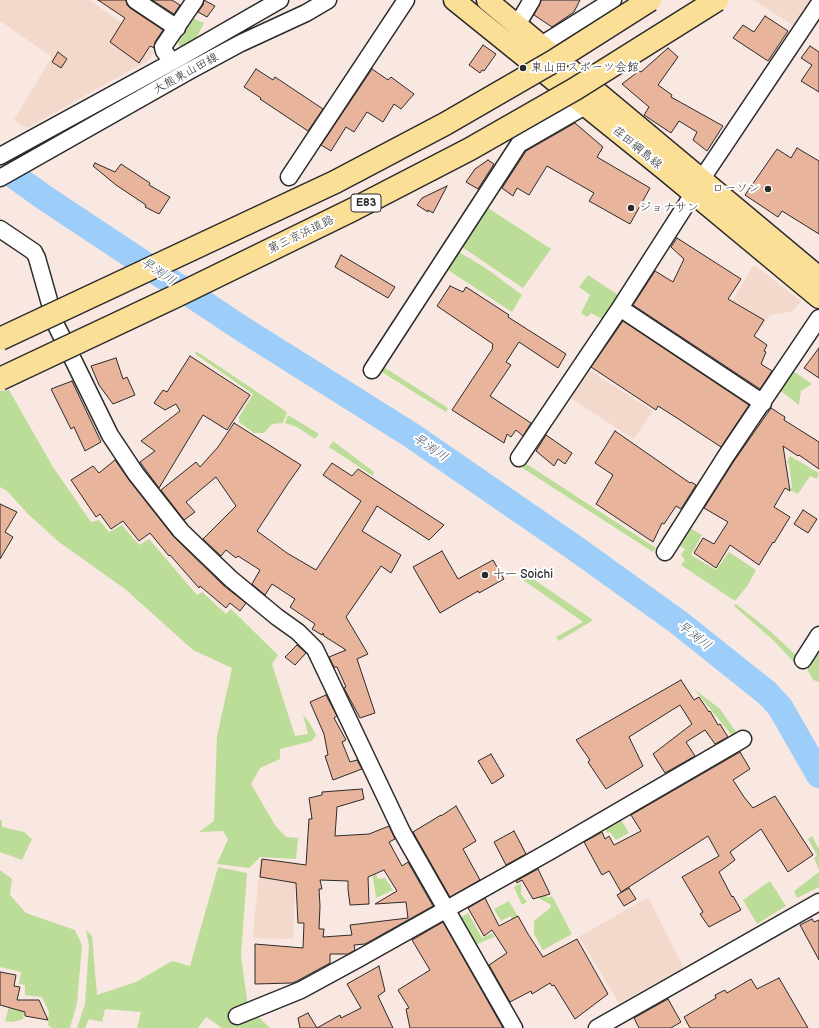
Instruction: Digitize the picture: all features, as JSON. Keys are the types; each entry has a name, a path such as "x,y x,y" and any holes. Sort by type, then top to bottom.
{"highway":[{"name":"E83","path":"0,339 335,182 451,120 554,61 650,0"},
{"name":"第三京浜道路","path":"0,380 354,209 470,149 575,89 718,0"}],"main road":[{"name":"荏田綱島線","path":"454,0 585,106 819,277"},
{"name":"荏田綱島線","path":"487,0 567,68 819,298"}],"street":[{"path":"135,0 177,28"},
{"path":"172,62 164,51 163,47 195,0"},
{"name":"大熊東山田線","path":"0,156 172,62 280,0"},
{"name":"大熊東山田線","path":"0,178 189,71 328,0"},
{"path":"289,177 406,0"},
{"path":"517,25 532,0"},
{"path":"540,45 614,0"},
{"path":"567,68 614,0"},
{"path":"519,458 620,308 697,187 819,4"},
{"path":"372,370 519,144 585,106"},
{"path":"0,229 34,252 56,325 110,435 136,474 181,531 231,579 276,617 298,632 314,649 402,832 514,1028"},
{"path":"620,308 762,403"},
{"path":"665,552 819,318"},
{"path":"803,660 819,635"},
{"path":"237,1016 301,990 358,960 743,739"},
{"path":"597,1028 819,902"}],"shaded area":[{"path":"0,0 90,0 142,38 140,43 154,52 149,60 27,128 14,120 52,57 0,21"},
{"path":"754,0 812,0 794,26"},
{"path":"754,265 801,301 793,311 770,315 758,333 726,311"},
{"path":"586,368 653,411 634,439 567,396"},
{"path":"260,859 296,862 293,939 253,938"},
{"path":"648,897 684,968 619,1003 579,937"}],"green space":[{"path":"192,18 204,23 194,42 180,49 177,36"},
{"path":"485,206 551,249 523,288 459,245"},
{"path":"456,250 487,269 522,295 512,312 445,268"},
{"path":"588,275 620,296 604,320 591,313 587,317 581,313 590,295 579,287"},
{"path":"196,351 287,412 283,423 272,424 264,433 254,433 239,422 239,417 253,394 195,354"},
{"path":"379,364 448,408 446,412 377,369"},
{"path":"793,371 812,384 801,391 799,405 778,389 786,375"},
{"path":"9,390 53,467 91,522 99,520 109,532 122,525 139,545 149,539 197,595 202,592 226,614 231,609 278,655 272,664 295,736 308,734 303,715 309,722 316,735 312,741 280,749 280,759 260,768 251,784 275,825 286,837 298,838 296,859 260,857 249,868 217,864 228,839 223,831 199,832 214,821 217,736 232,668 193,650 125,589 59,542 29,515 7,491 0,487 0,391"},
{"path":"288,415 319,434 315,439 297,427 285,423"},
{"path":"333,441 374,472 373,476 329,447"},
{"path":"790,456 819,473 817,479 810,476 798,494 790,490 792,487 789,464 787,462"},
{"path":"525,463 656,548 653,552 521,467"},
{"path":"688,527 702,535 691,555 716,570 729,552 756,570 748,585 735,601 681,565 685,560 681,555 685,549 677,544"},
{"path":"523,572 593,620 559,641 556,637 583,622 519,577"},
{"path":"736,604 770,631 799,658 795,663 772,639 734,606"},
{"path":"819,649 819,682 813,680 808,671 808,663"},
{"path":"694,689 720,709 738,735 734,738"},
{"path":"619,816 629,833 616,840 610,832 607,833 604,824"},
{"path":"0,820 2,821 2,827 24,832 32,839 22,860 0,852"},
{"path":"367,836 372,864 378,879 385,878 393,890 376,898"},
{"path":"812,836 819,849 819,870 814,858 817,855 808,839"},
{"path":"218,867 247,873 241,955 248,1007 270,1028 222,1028 206,1017 198,1028 137,1028 141,1012 105,1009 102,1022 89,1019 85,1028 77,1028 85,1004 89,945 86,930 92,936 97,995 136,982 172,961 190,966"},
{"path":"0,870 12,879 10,895 26,913 75,930 82,945 77,1003 70,1028 52,1028 48,1025 49,1012 42,997 25,995 25,985 19,984 21,972 0,967"},
{"path":"819,872 819,887 797,898 794,891"},
{"path":"770,881 786,906 757,924 743,900"},
{"path":"521,883 521,894 527,902 522,905 514,887"},
{"path":"545,894 547,898 552,896 572,934 543,950 534,934 534,921 550,908 551,905 539,898"},
{"path":"509,901 520,920 515,923 510,916 501,921 494,909"},
{"path":"468,913 482,938 492,933 494,937 475,945 461,918"},
{"path":"11,1000 25,1002 23,1019 13,1022 5,1021"}],"building":[{"path":"98,0 126,0 127,5 130,8 163,30 155,42 154,48 150,46 139,63 110,42 125,18"},
{"path":"152,0 172,0 180,5 174,14"},
{"path":"204,0 215,6 207,17 198,12 203,5"},
{"path":"541,0 580,0 574,12 552,27 534,15"},
{"path":"765,16 788,31 768,61 733,38 743,25 754,32"},
{"path":"483,45 496,54 484,71 482,70 480,73 469,65"},
{"path":"810,46 819,52 819,92 801,81 812,65 801,58"},
{"path":"668,48 678,57 658,85 672,95 671,97 723,126 707,151 693,140 697,132 679,121 671,133 644,115 649,107 622,84 639,71 641,72"},
{"path":"58,52 67,59 61,68 52,62"},
{"path":"256,69 273,80 275,77 323,109 308,131 244,87"},
{"path":"372,69 388,80 391,77 414,94 401,109 394,104 383,122 367,112 354,132 346,127 331,151 321,145"},
{"path":"575,123 603,147 597,157 650,188 630,224 589,201 594,193 547,166 529,195 517,188 513,196 502,188 526,151"},
{"path":"797,148 819,161 819,234 782,211 778,217 745,195 777,149 791,158"},
{"path":"488,160 494,164 478,189 466,182 475,169"},
{"path":"95,163 115,172 121,164 150,183 149,185 170,197 159,214 145,207 146,205 116,185 93,166"},
{"path":"447,186 433,213 428,210 428,212 417,205 422,198"},
{"path":"677,238 741,279 728,299 764,320 754,336 767,345 761,364 772,371 760,389 633,305 655,271 673,282 684,259 671,247"},
{"path":"341,255 395,287 388,298 335,267"},
{"path":"450,286 463,292 466,287 509,315 508,317 566,354 558,368 519,342 506,362 511,365 490,396 531,423 523,436 516,430 511,437 507,434 504,443 452,410 493,348 493,344 437,306"},
{"path":"623,321 749,405 721,447 658,406 656,410 591,367"},
{"path":"819,348 819,378 804,368"},
{"path":"190,356 250,395 227,430 203,415 159,488 140,462 155,451 141,441 180,411 176,404 165,410 154,403 163,390 167,392"},
{"path":"116,358 123,379 127,377 135,395 113,404 99,385 91,366"},
{"path":"72,381 101,442 85,451 74,427 71,429 51,389"},
{"path":"771,408 785,417 784,420 819,442 819,469 783,446 790,491 785,488 774,507 790,517 759,565 730,545 716,568 694,553 703,538 714,544 728,522 704,508 734,461"},
{"path":"234,423 301,465 257,531 287,553 316,570 361,501 323,475 332,463 352,476 358,469 444,525 429,540 377,506 362,531 401,555 391,573 381,566 346,617 368,654 357,659 375,713 360,718 344,688 346,687 337,667 334,667 329,657 346,650 324,636 323,633 322,635 312,629 315,624 290,607 295,599 272,584 265,595 252,584 260,570 238,556 236,558 226,550 221,556 203,539 236,506 216,477 186,502 195,512 184,520 161,490 196,462 200,467 218,447"},
{"path":"615,431 690,483 691,482 696,485 681,509 676,506 664,524 662,523 653,542 596,504 613,475 595,463"},
{"path":"546,435 572,453 565,464 558,459 554,466 536,451"},
{"path":"115,460 174,537 224,586 246,603 240,611 230,603 226,608 200,586 199,588 150,533 139,541 123,521 111,529 100,514 96,517 71,480 93,466 99,473"},
{"path":"0,504 17,512 5,532 13,537 0,559"},
{"path":"803,510 817,519 808,533 794,524"},
{"path":"442,551 458,579 493,560 504,579 479,593 478,591 440,613 413,567"},
{"path":"297,645 306,653 295,665 285,657"},
{"path":"681,680 694,700 699,697 728,737 715,744 705,730 686,742 695,756 665,773 653,754 692,724 680,705 629,737 643,766 606,789 588,762 590,760 576,740"},
{"path":"326,695 337,716 334,718 346,740 342,742 350,762 357,760 362,769 333,780 325,756 328,755 324,734 310,702"},
{"path":"740,752 750,769 733,780 744,797 753,808 775,796 813,855 788,872 761,829 730,852 735,860 719,872 732,897 733,896 741,910 709,927 700,914 703,912 682,877 719,856 708,836 621,892 609,871 602,875 584,842 602,832 605,839 609,836 614,845 641,831 631,815"},
{"path":"491,754 504,776 492,784 478,761"},
{"path":"362,789 364,799 337,807 335,836 369,834 389,826 395,839 389,842 402,866 408,862 433,906 365,944 354,945 355,950 348,954 330,954 330,963 297,981 292,983 255,984 255,944 303,948 304,923 298,923 296,883 260,877 262,859 306,865 309,819 312,819 309,798 322,795 322,792","holes":["384,870 397,891 375,904 406,902 408,918 350,925 352,935 323,937 324,929 319,929 319,889 322,889 320,880 348,881 350,905 369,904 368,877"]},
{"path":"456,806 476,841 463,849 480,880 450,897 413,832"},
{"path":"514,831 526,854 506,865 494,842"},
{"path":"538,869 550,894 533,899 522,880 517,883 516,881"},
{"path":"629,888 636,899 624,906 617,895"},
{"path":"485,898 499,926 518,916 543,957 577,939 608,994 575,1019 554,985 552,986 550,983 532,994 531,991 510,1002 489,965 507,953 492,930 484,936 468,908"},
{"path":"812,919 814,922 819,920 819,960 800,925"},
{"path":"443,922 503,1028 410,1028 406,1009 409,1008 398,990 430,970 412,940"},
{"path":"379,966 385,991 378,996 393,1028 317,1028 340,1015 341,1018 361,1008 347,984"},
{"path":"0,972 16,975 14,986 20,987 17,1000 39,1000 48,1020 25,1016 25,1012 0,1005"},
{"path":"779,978 808,1028 690,1028 684,1017 716,998 715,995 725,990 727,993 751,979 757,989"},
{"path":"668,999 681,1022 671,1028 639,1028 634,1018"},
{"path":"308,1013 317,1028 300,1028 298,1018"}],"waterway":[{"name":"早渕川","path":"0,166 45,198 244,330 411,435 572,546 678,622 767,693 780,707 819,775"}],"place":[{"name":"東山田スポーツ会館","path":"523,68"},
{"name":"ローソン","path":"768,189"},
{"name":"ジョナサン","path":"631,208"},
{"name":"十一 Soichi","path":"485,575"}]}
